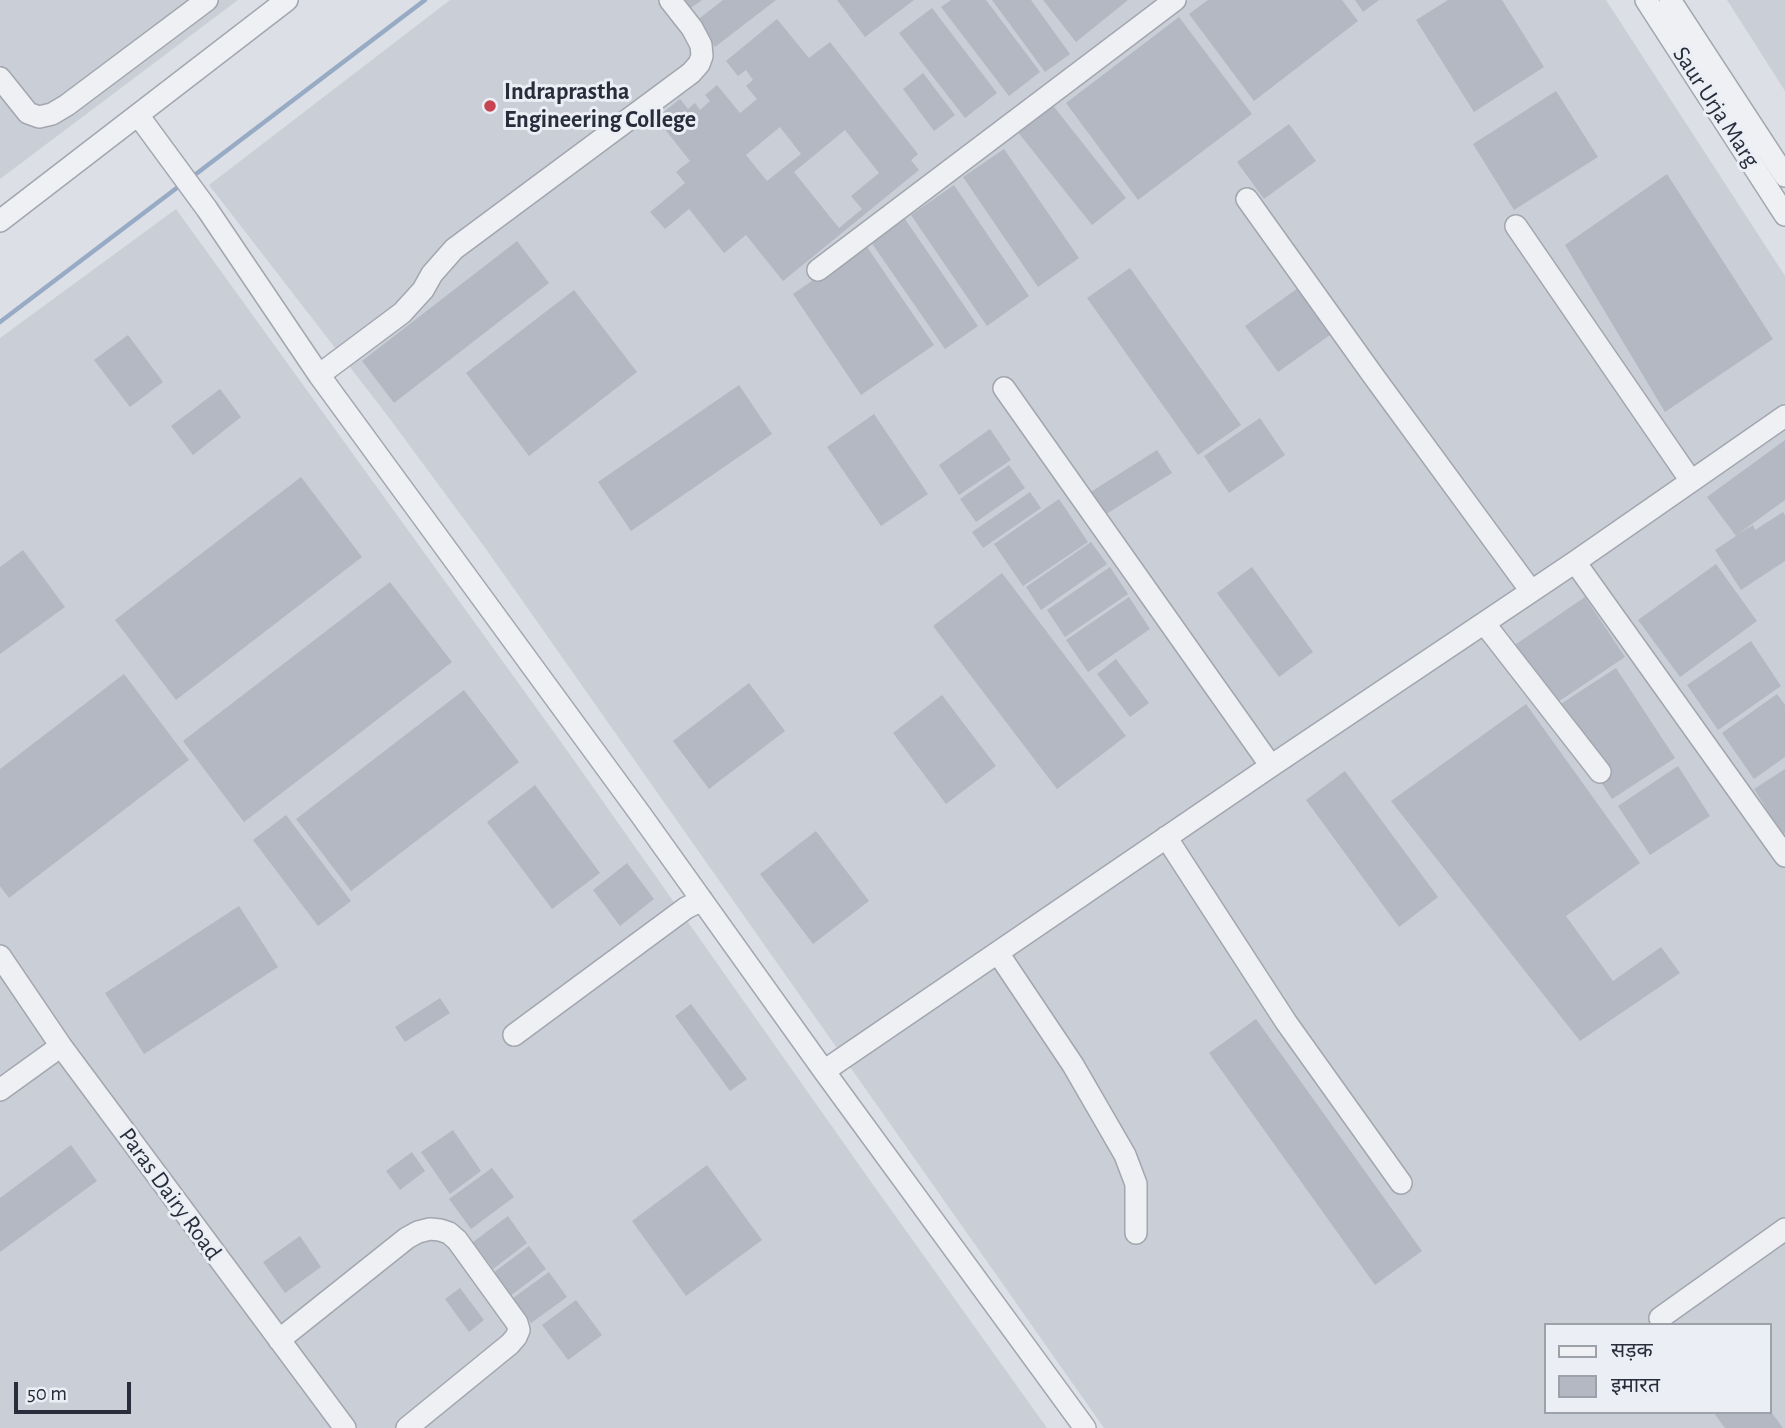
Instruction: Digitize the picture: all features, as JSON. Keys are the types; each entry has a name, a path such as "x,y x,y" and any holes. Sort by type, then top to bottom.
{"street":[{"path":"0,79 28,113 39,117 52,114 207,0"},
{"path":"0,221 287,0"},
{"path":"319,375 402,313 454,249 691,73 702,56 701,45 670,0"},
{"path":"818,270 1175,0"},
{"name":"Saur Urja Marg","path":"1646,0 1785,215"},
{"name":"Saur Urja Marg","path":"1670,0 1785,176"},
{"path":"138,115 207,209 319,375 1085,1428"},
{"path":"1247,198 1531,591"},
{"path":"1516,226 1691,481"},
{"path":"1004,388 1271,766"},
{"path":"824,1071 1575,562 1785,416"},
{"path":"1575,562 1785,856"},
{"path":"1483,623 1600,772"},
{"path":"1166,837 1286,1023 1401,1183"},
{"path":"514,1035 686,908 702,900"},
{"path":"998,953 1073,1065 1125,1155 1136,1184 1136,1233"},
{"name":"Paras Dairy Road","path":"0,956 61,1046 345,1428"},
{"path":"0,1090 61,1046"},
{"path":"279,1340 407,1238 430,1229 449,1233 457,1240 517,1323 519,1330 510,1344 407,1428"},
{"path":"1660,1318 1785,1229"}],"shaded area":[{"path":"0,0 238,0 0,179"},
{"path":"450,0 1606,0 1785,276 1785,1428 1104,1428 486,549 387,415 209,185"},
{"path":"1727,0 1785,0 1785,91"},
{"path":"176,209 566,749 1047,1428 0,1428 0,338"}],"building":[{"path":"680,0 702,0 688,10"},
{"path":"723,0 776,0 715,47 696,21"},
{"path":"837,0 914,0 865,37"},
{"path":"951,0 986,0 1040,72 1009,96 941,7"},
{"path":"992,0 1031,0 1070,54 1045,72"},
{"path":"1043,0 1128,0 1076,42"},
{"path":"1208,0 1342,0 1358,21 1254,101 1189,14"},
{"path":"1355,0 1379,0 1363,12"},
{"path":"1448,0 1502,0 1544,67 1474,112 1416,20"},
{"path":"932,8 997,93 965,118 899,33"},
{"path":"1179,17 1252,114 1138,200 1066,103"},
{"path":"777,19 809,58 830,42 918,154 911,160 919,170 783,281 746,235 724,253 689,209 665,229 650,212 685,183 676,172 690,161 656,118 680,99 688,109 695,103 700,110 710,101 705,95 717,85 740,113 757,99 746,86 753,80 746,70 738,76 726,61","holes":["780,127 801,154 767,181 746,155","845,130 879,173 851,196 862,209 839,228 794,172"]},
{"path":"923,73 955,115 934,131 903,89"},
{"path":"1556,91 1598,157 1514,210 1473,144"},
{"path":"1051,103 1126,198 1092,225 1017,131"},
{"path":"1289,124 1316,161 1264,199 1237,162"},
{"path":"1004,149 1079,258 1038,287 963,177"},
{"path":"1667,174 1773,339 1665,412 1565,245"},
{"path":"954,185 1029,296 987,326 911,215"},
{"path":"905,219 978,326 945,349 871,242"},
{"path":"517,241 549,283 394,403 362,361"},
{"path":"865,244 934,345 861,395 793,294"},
{"path":"1130,268 1241,425 1198,455 1087,298"},
{"path":"1298,288 1330,335 1278,372 1245,326"},
{"path":"574,290 637,372 529,456 466,373"},
{"path":"128,335 163,382 130,407 94,360"},
{"path":"739,385 772,434 631,531 598,482"},
{"path":"220,389 241,417 193,455 171,426"},
{"path":"874,414 928,494 881,526 827,447"},
{"path":"1260,418 1285,455 1229,493 1204,456"},
{"path":"990,429 1011,460 959,495 939,465"},
{"path":"1785,440 1785,500 1738,534 1753,525 1755,530 1783,512 1785,561 1741,590 1715,550 1736,536 1707,497"},
{"path":"1157,450 1172,473 1103,516 1089,493"},
{"path":"1009,465 1025,488 976,522 960,499"},
{"path":"301,477 362,557 176,700 115,620"},
{"path":"1030,492 1041,508 983,548 972,532"},
{"path":"1059,499 1088,542 1023,586 994,544"},
{"path":"1091,542 1107,564 1041,610 1026,587"},
{"path":"23,550 65,607 0,654 0,567"},
{"path":"1716,564 1757,621 1680,677 1638,620"},
{"path":"1110,567 1128,594 1065,637 1047,610"},
{"path":"1252,567 1313,652 1279,677 1217,593"},
{"path":"1002,573 1126,736 1057,789 933,626"},
{"path":"390,582 452,662 244,822 183,741"},
{"path":"1129,597 1150,629 1088,672 1066,640"},
{"path":"1585,597 1625,657 1546,710 1506,651"},
{"path":"1751,641 1781,686 1718,730 1687,685"},
{"path":"1116,659 1149,703 1130,717 1097,674"},
{"path":"1616,668 1675,758 1612,799 1553,709"},
{"path":"124,674 189,760 9,898 0,886 0,769"},
{"path":"749,683 785,731 709,789 673,741"},
{"path":"464,690 519,762 351,891 296,819"},
{"path":"1777,694 1785,705 1785,757 1754,779 1722,733"},
{"path":"942,695 996,766 946,804 893,733"},
{"path":"1526,704 1640,863 1566,916 1613,981 1661,947 1680,973 1580,1041 1391,801"},
{"path":"1678,766 1710,816 1650,855 1618,806"},
{"path":"1785,769 1785,833 1782,834 1754,789"},
{"path":"1345,771 1438,897 1399,927 1306,800"},
{"path":"535,785 600,873 552,909 487,822"},
{"path":"286,815 351,901 318,926 253,840"},
{"path":"816,831 869,901 813,944 760,874"},
{"path":"627,863 654,899 620,926 593,890"},
{"path":"239,906 278,967 144,1054 105,993"},
{"path":"440,998 450,1013 405,1042 395,1027"},
{"path":"691,1004 747,1079 730,1091 675,1016"},
{"path":"1256,1019 1422,1251 1375,1285 1209,1053"},
{"path":"453,1130 481,1171 450,1194 421,1152"},
{"path":"71,1145 97,1181 0,1252 0,1198"},
{"path":"412,1152 425,1171 400,1190 386,1171"},
{"path":"707,1165 762,1240 686,1296 632,1221"},
{"path":"492,1168 514,1197 471,1229 449,1199"},
{"path":"508,1216 527,1243 493,1269 473,1242"},
{"path":"300,1236 321,1267 285,1293 263,1262"},
{"path":"529,1246 546,1269 510,1296 493,1273"},
{"path":"549,1272 567,1297 531,1323 513,1298"},
{"path":"460,1288 484,1320 469,1332 445,1299"},
{"path":"576,1300 602,1335 568,1360 542,1325"},
{"path":"1771,1412 1783,1428 1725,1428 1714,1414 1771,1414"}],"waterway":[{"path":"192,177 425,0"},
{"path":"0,322 182,184"}],"place":[{"name":"Indraprastha Engineering College","path":"490,106"}]}
